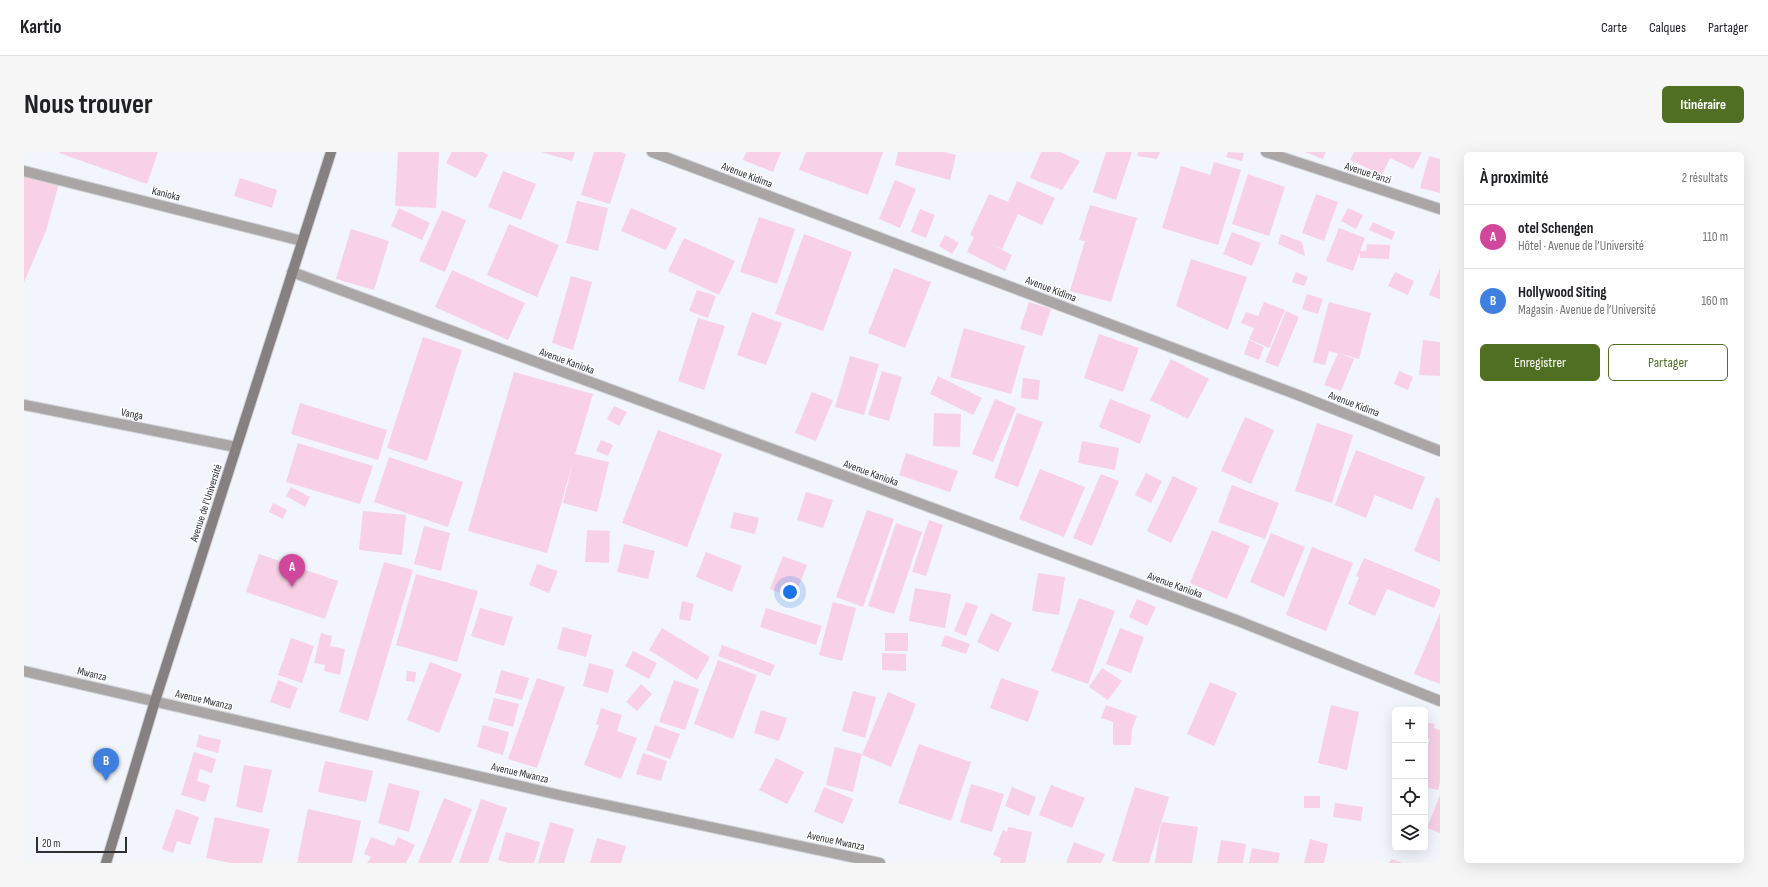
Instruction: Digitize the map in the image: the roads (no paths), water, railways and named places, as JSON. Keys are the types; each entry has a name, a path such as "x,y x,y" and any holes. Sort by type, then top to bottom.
{"main road":[{"name":"Avenue de l’Université","path":"106,863 155,701 331,152"}],"street":[{"name":"Avenue Kidima","path":"652,152 1298,395 1440,451"},
{"name":"Avenue Panzi","path":"1266,152 1440,209"},
{"name":"Kanioka","path":"24,171 302,241"},
{"name":"Avenue Kanioka","path":"292,272 1236,620 1440,701"},
{"name":"Vanga","path":"24,405 236,447"},
{"name":"Mwanza","path":"24,671 155,701"},
{"name":"Avenue Mwanza","path":"155,701 559,795 880,863"}],"place":[{"name":"otel Schengen","path":"292,587"},
{"name":"Hollywood Siting","path":"106,781"}]}
